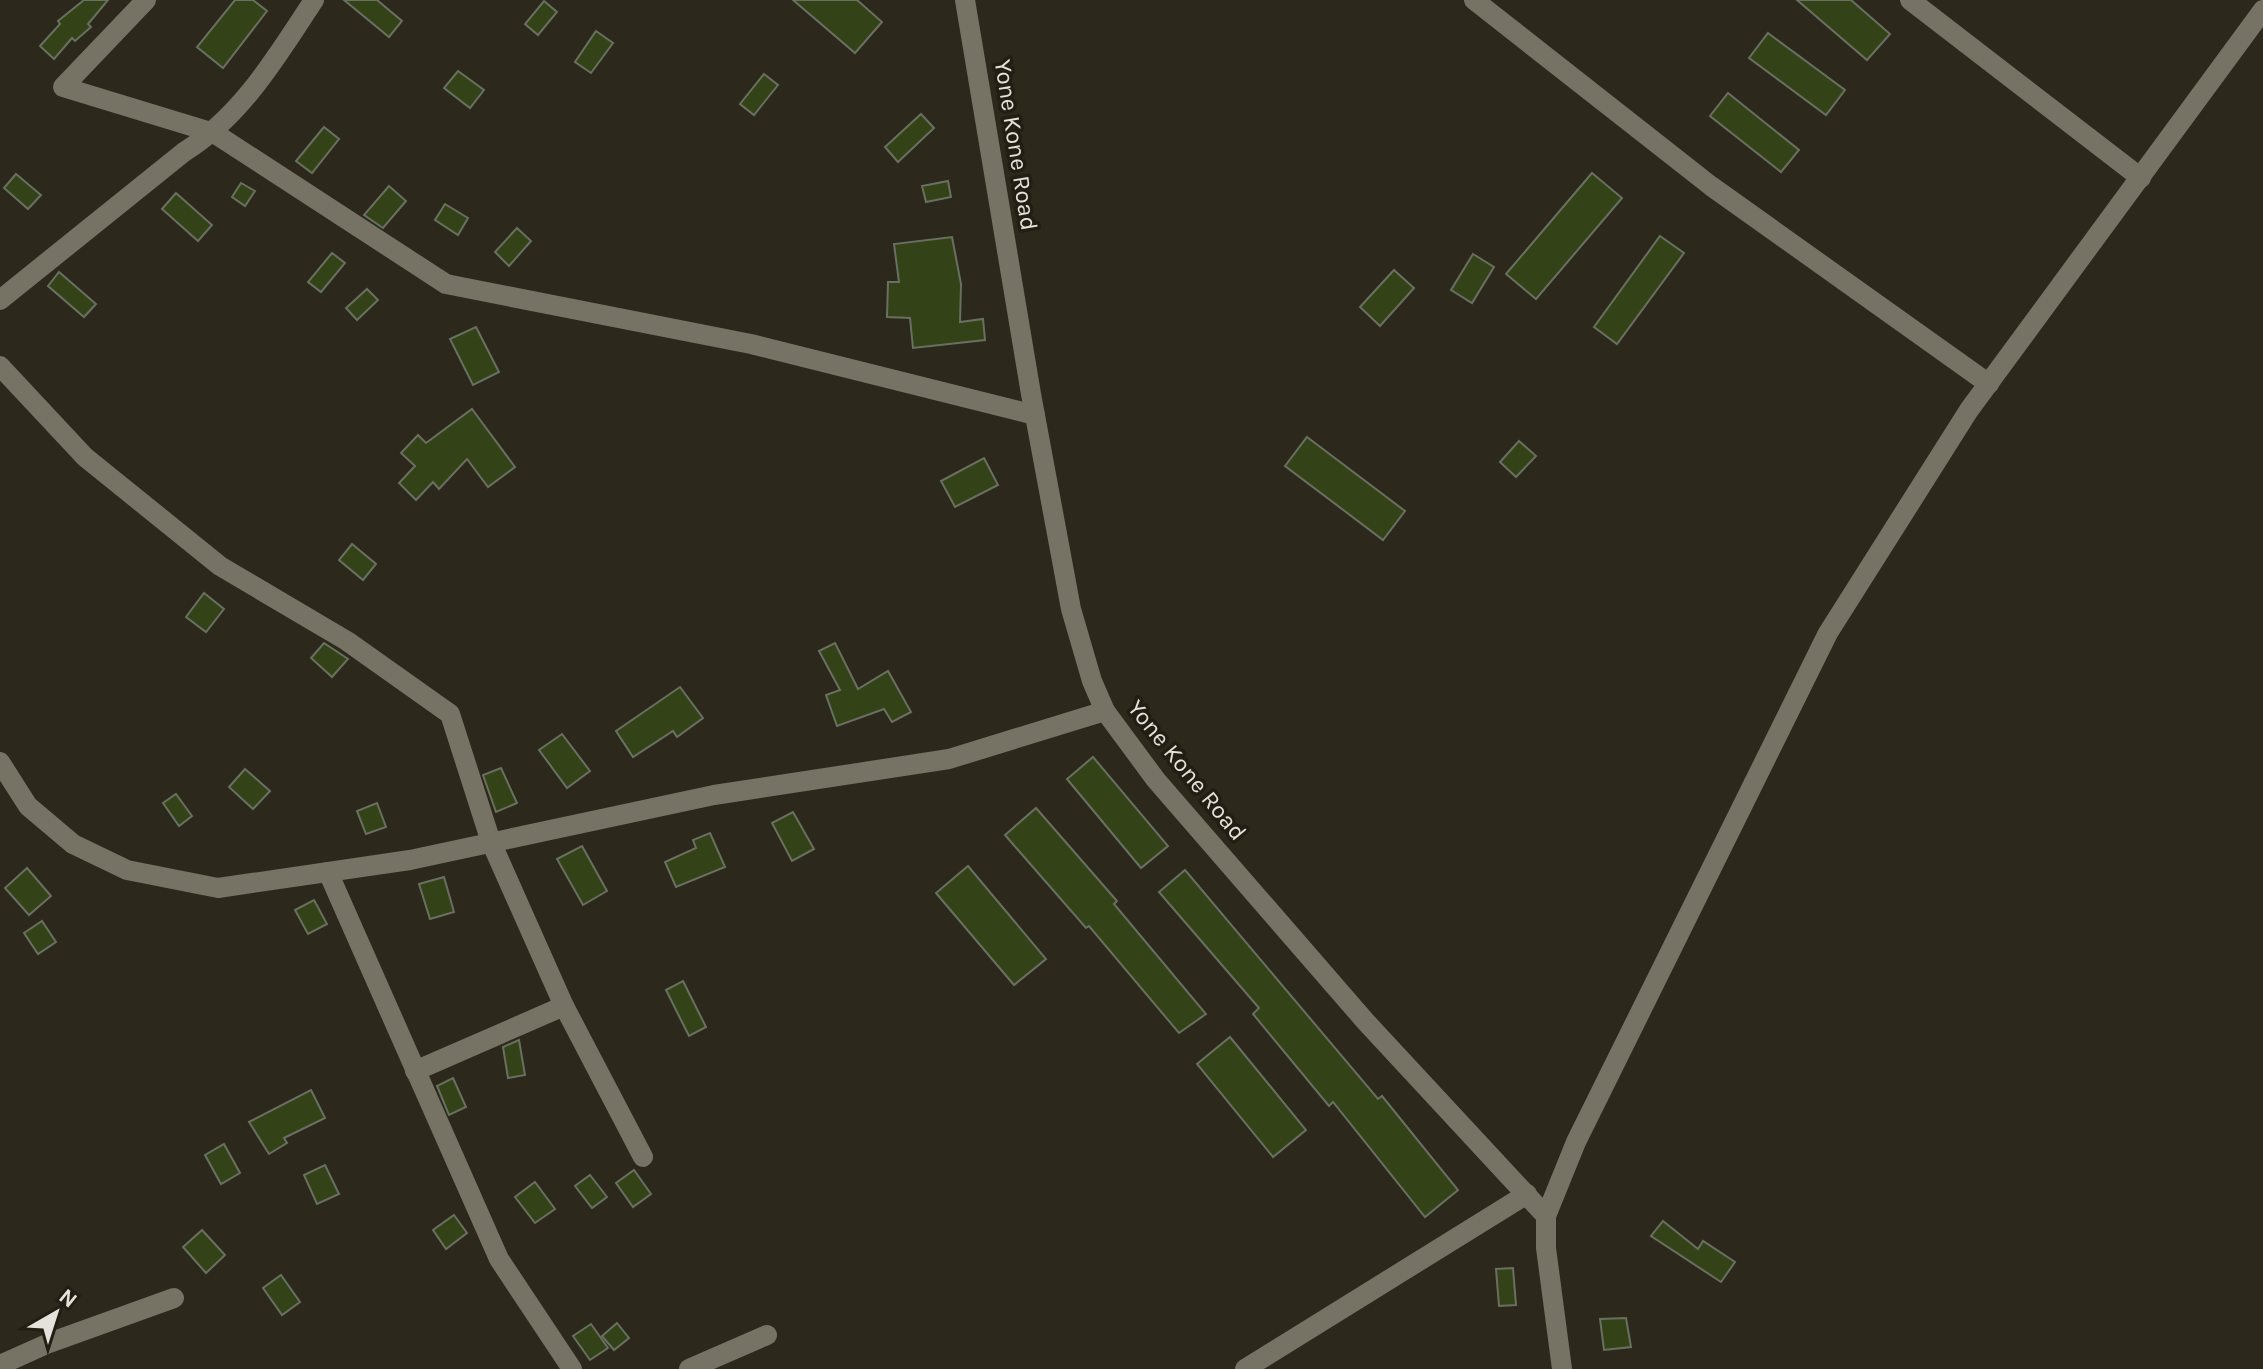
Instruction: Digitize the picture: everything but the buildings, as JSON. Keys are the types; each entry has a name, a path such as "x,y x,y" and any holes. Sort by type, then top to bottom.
{"street":[{"path":"146,0 63,87 214,133 446,284 751,344 1035,415"},
{"path":"0,300 184,152 214,133 268,71 314,0"},
{"name":"Yone Kone Road","path":"965,0 1071,609 1092,681 1105,711 1156,780 1366,1022 1546,1216"},
{"path":"1474,0 1711,186 1989,384"},
{"path":"1910,0 2141,178"},
{"path":"1562,1369 1546,1248 1546,1216 1576,1142 1828,633 1989,384 2263,10"},
{"path":"0,366 85,457 220,566 347,641 450,714 491,842 564,1006 643,1157"},
{"path":"0,762 28,806 73,844 127,870 218,888 410,860 714,795 949,759 1105,711"},
{"path":"328,872 499,1259 572,1369"},
{"path":"415,1071 564,1006"},
{"path":"1245,1369 1527,1194"},
{"path":"0,1365 174,1298"},
{"path":"689,1369 767,1335"}]}
